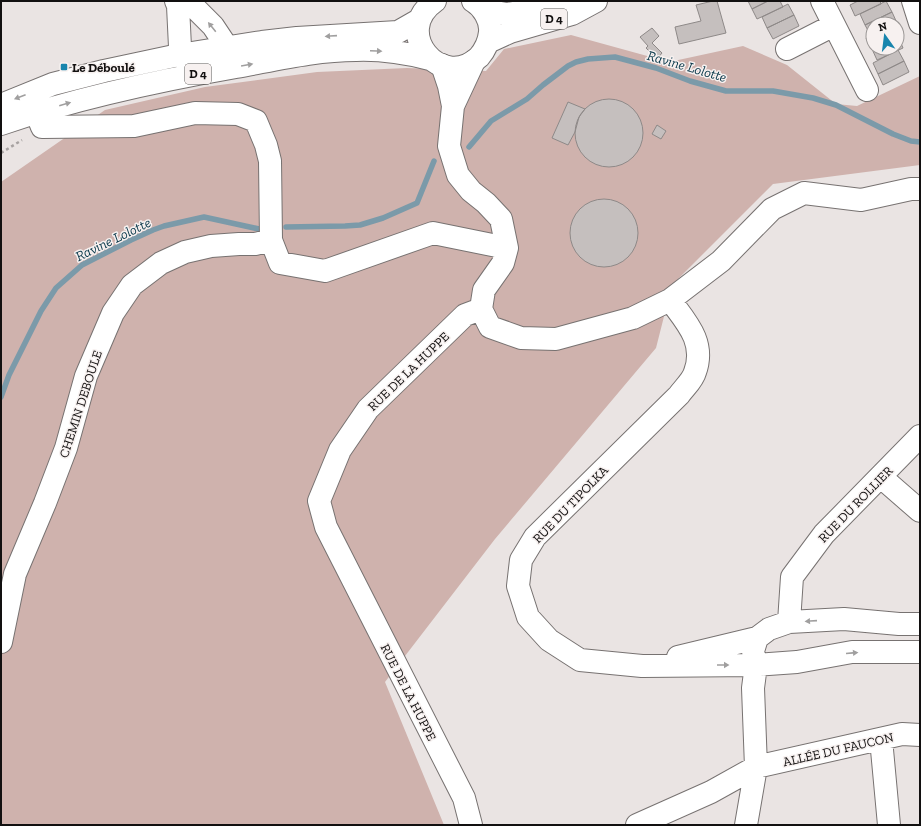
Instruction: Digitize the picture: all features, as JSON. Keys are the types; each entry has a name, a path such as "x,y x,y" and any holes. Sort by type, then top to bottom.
{"street":[{"path":"176,1 178,6 179,55 208,72 227,48 213,26 188,1"},
{"name":"D 4","path":"1,104 53,84 104,71 179,55 297,38 398,32 419,20 423,12 435,1"},
{"name":"D 4","path":"478,5 507,14 574,1"},
{"name":"D 4","path":"488,42 510,32 572,14 596,1"},
{"path":"822,1 867,90"},
{"path":"913,1 920,23"},
{"name":"D 4","path":"478,5 488,20 490,31 488,42"},
{"path":"419,20 419,41 423,51 436,62 449,86 453,106 449,146 458,175 471,191 486,203 501,219 508,248 503,263 484,290 481,309 490,327 521,338 556,339 633,318 670,300 721,261 772,209 804,193 861,200 911,189 920,189"},
{"path":"787,49 834,25"},
{"path":"453,106 474,61 483,53 488,42"},
{"name":"D 4","path":"1,124 36,112 92,97 208,72 321,52 355,50 399,52 452,67 464,66 474,61"},
{"path":"36,112 42,127 134,126 195,113 238,114 256,121 266,145 270,161 271,240 280,263 325,272 434,232 508,248"},
{"name":"CHEMIN DEBOULE","path":"1,642 15,574 66,448 86,376 113,314 124,296 132,285 161,263 185,252 211,246 255,244 271,240"},
{"name":"RUE DU TIPOLKA","path":"642,666 580,660 549,640 528,617 518,586 521,560 535,537 679,395 695,373 699,351 694,334 670,300"},
{"name":"RUE DE LA HUPPE","path":"471,825 464,798 326,527 319,501 340,450 368,409 466,315 481,309"},
{"name":"RUE DU ROLLIER","path":"789,622 792,577 824,534 920,436"},
{"path":"881,477 920,511"},
{"path":"642,666 758,638 769,629 789,622 844,618 899,624 920,624"},
{"path":"746,825 756,767 752,688 756,665 753,651 758,638"},
{"path":"642,666 756,665 797,662 852,652 920,652"},
{"name":"ALLÉE DU FAUCON","path":"637,825 711,792 756,767 902,734 920,735"},
{"path":"881,739 889,825"}],"shaded area":[{"path":"571,35 669,62 743,46 787,65 836,104 857,106 920,76 920,165 773,184 672,285 656,348 495,539 385,682 444,825 1,825 1,182 105,110 205,87 317,72 407,68 486,71 504,49"}],"building":[{"path":"717,1 726,33 679,44 675,27 701,21 696,5"},
{"path":"748,1 768,1 752,9"},
{"path":"768,1 780,1 783,7 757,19 752,9"},
{"path":"858,1 880,1 881,4 855,16 850,5"},
{"path":"886,1 892,12 884,16 865,16 865,25 860,14"},
{"path":"788,4 794,15 767,28 762,17"},
{"path":"892,12 894,16 884,16"},
{"path":"794,15 799,26 773,39 767,28"},
{"path":"652,28 659,36 652,43 662,53 657,59 646,48 648,46 640,37"},
{"path":"875,56 886,56 877,60"},
{"path":"886,56 901,56 904,61 878,74 873,63"},
{"path":"904,61 909,72 883,85 878,74"},
{"path":"609,99 622,102 633,109 640,120 643,133 640,146 633,157 622,164 609,167 596,164 585,157 578,146 575,133 578,120 585,109 596,102"},
{"path":"568,102 585,109 579,117 575,132 568,145 552,138"},
{"path":"657,125 666,131 661,139 652,134"},
{"path":"604,199 617,201 628,209 636,220 638,233 636,246 628,257 617,265 604,267 591,265 580,257 572,246 570,233 572,220 580,209 591,201"}],"waterway":[{"name":"Ravine Lolotte","path":"469,147 491,121 527,99 568,66 588,59 615,57 656,68 690,81 726,91 773,91 813,98 836,105 893,134 911,141 920,142"},
{"name":"Ravine Lolotte","path":"286,227 360,225 383,218 417,203 434,161"},
{"name":"Ravine Lolotte","path":"1,397 9,375 41,311 56,288 82,265 153,230 204,217 259,229"}],"place":[{"name":"Le Déboulé","path":"64,67"}]}
